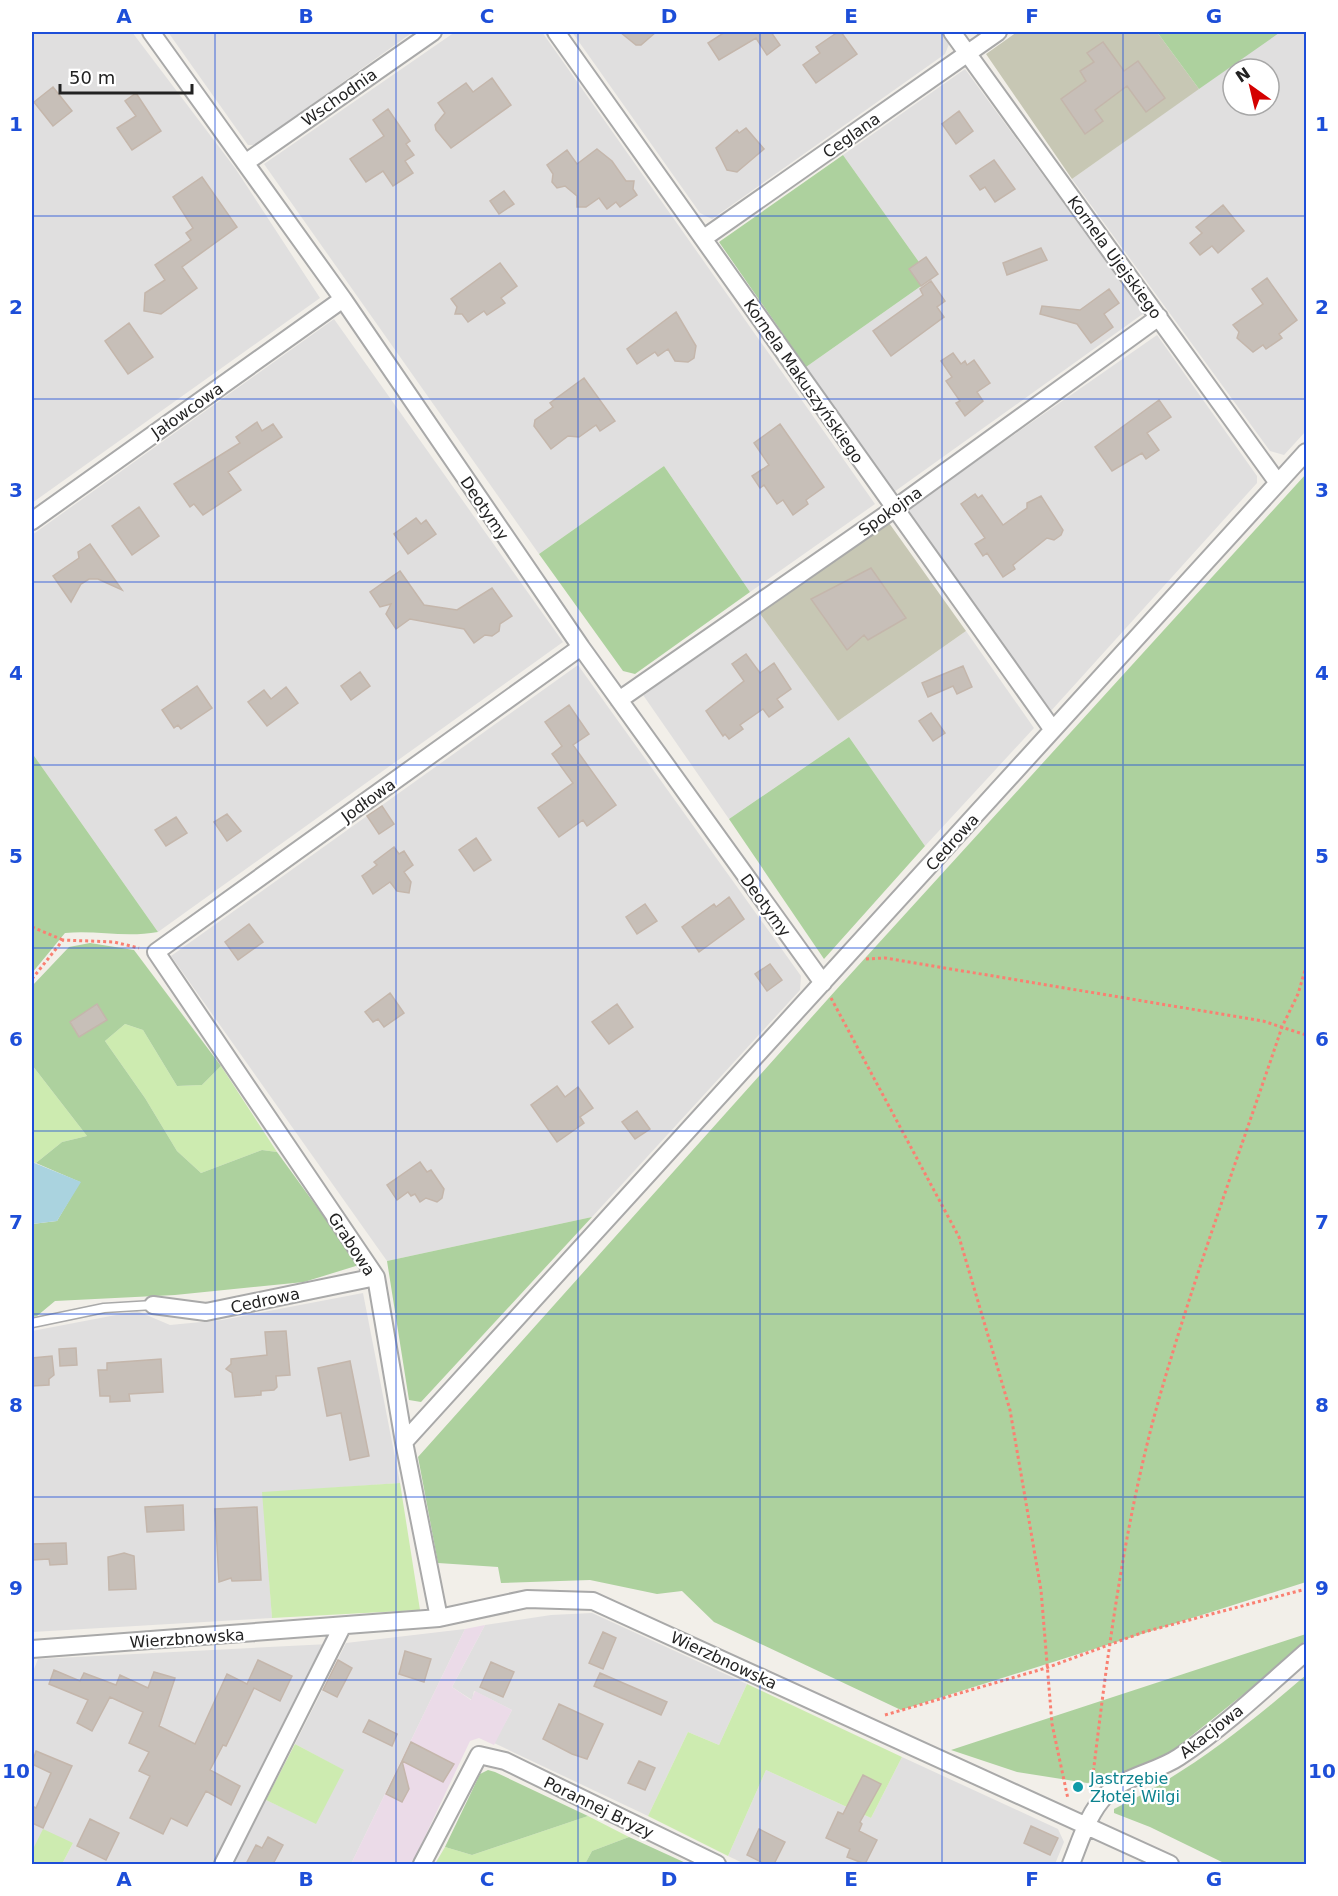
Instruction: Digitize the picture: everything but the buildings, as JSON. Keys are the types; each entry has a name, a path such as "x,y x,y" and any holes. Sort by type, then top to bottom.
{"street":[{"name":"Deotymy","path":"151,32 343,299 581,647 823,983"},
{"name":"Wschodnia","path":"245,163 432,32"},
{"name":"Kornela Makuszyńskiego","path":"556,32 1053,730"},
{"name":"Kornela Ujejskiego","path":"952,32 1278,483"},
{"name":"Ceglana","path":"704,238 998,32"},
{"name":"Jałowcowa","path":"32,520 343,299"},
{"name":"Spokojna","path":"619,700 894,509 1159,317"},
{"name":"Cedrowa","path":"404,1442 846,960 1306,452"},
{"name":"Jodłowa","path":"156,952 581,647"},
{"name":"Grabowa","path":"156,952 376,1277 404,1442 439,1618"},
{"name":"Cedrowa","path":"153,1305 206,1312 376,1277"},
{"name":"Wierzbnowska","path":"32,1648 342,1627 439,1618 527,1599 593,1601 857,1722 1084,1819 1170,1864"},
{"path":"224,1864 342,1627"},
{"name":"Akacjowa","path":"1084,1819 1113,1789 1160,1769 1197,1745 1306,1652"},
{"name":"Porannej Bryzy","path":"422,1864 479,1755 505,1761 717,1864"},
{"path":"1071,1864 1084,1819"}],"lane":[{"path":"32,1323 104,1308 153,1305"}],"path":[{"path":"32,927 63,940 114,942 156,952"},
{"path":"32,979 63,940"},
{"path":"846,960 885,958 1263,1021 1306,1035"},
{"path":"1084,1819 1090,1799 1111,1646 1137,1488 1162,1386 1281,1027 1298,994 1306,967"},
{"path":"823,983 959,1237 1010,1410 1041,1590 1052,1724 1084,1819"},
{"path":"857,1722 893,1714 1046,1668 1144,1632 1306,1589"}],"shaded area":[{"path":"32,32 132,32 235,168 320,298 32,503"},
{"path":"168,32 413,32 255,145 248,145"},
{"path":"455,32 542,32 875,504 750,592 664,466 539,554 264,164"},
{"path":"572,32 940,32 949,44 945,54 712,219 700,213"},
{"path":"1017,32 1157,32 1199,89 1072,179 986,54"},
{"path":"1278,32 1306,32 1306,431 1284,455 1270,451 1072,179 1221,73 1221,117 1281,117 1281,57 1243,57"},
{"path":"965,69 1144,313 894,492 806,367 931,279 843,155"},
{"path":"334,319 563,642 158,932 32,753 32,535"},
{"path":"1157,335 1257,476 1257,483 1050,712 906,510"},
{"path":"889,523 966,631 838,721 758,611"},
{"path":"758,611 838,721 966,631 1034,728 925,846 849,737 729,819 641,692"},
{"path":"578,665 801,976 800,990 592,1217 387,1261 171,956"},
{"path":"363,1293 400,1483 263,1493 272,1618 32,1632 32,1331 137,1311 170,1325 222,1320"},
{"path":"592,1613 747,1684 719,1745 688,1732 648,1816 494,1743 512,1710 474,1691 472,1700 452,1687 485,1625 551,1615"},
{"path":"485,1625 452,1687 471,1700 475,1691 512,1710 494,1745 479,1738 470,1741 412,1864 351,1864 465,1629"},
{"path":"465,1629 351,1864 234,1864 266,1800 316,1823 343,1770 295,1744 346,1643"},
{"path":"329,1644 216,1864 62,1864 73,1843 32,1851 32,1674 38,1659"},
{"path":"902,1757 1058,1829 1064,1842 1055,1864 745,1864 728,1856 766,1770 871,1818"}],"green space":[{"path":"1157,32 1279,33 1245,57 1221,57 1221,74 1199,89"},
{"path":"843,155 931,279 806,367 719,242"},
{"path":"664,466 750,592 635,674 623,671 539,554"},
{"path":"1306,474 1306,1582 901,1710 714,1622 682,1591 657,1594 590,1580 501,1583 498,1567 438,1563 418,1457 836,990"},
{"path":"849,737 925,846 824,959 729,819"},
{"path":"32,753 158,932 146,934 65,933 32,973"},
{"path":"90,943 134,950 221,1066 202,1085 177,1086 143,1030 125,1024 105,1041 145,1098 177,1151 201,1173 262,1150 277,1152 359,1265 304,1282 175,1295 55,1301 37,1316 32,1317 32,1224 57,1221 80,1182 36,1163 62,1142 87,1136 32,1065 32,986 69,947"},
{"path":"125,1024 143,1030 177,1086 202,1085 221,1066 277,1152 262,1150 201,1173 177,1151 145,1098 105,1041"},
{"path":"32,1065 87,1136 62,1142 36,1163 32,1162"},
{"path":"592,1217 421,1402 409,1400 387,1261"},
{"path":"400,1483 420,1610 272,1618 262,1492"},
{"path":"1306,1634 1306,1640 1255,1685 1170,1753 1102,1781 1087,1783 1017,1772 951,1750"},
{"path":"1306,1675 1306,1864 1226,1864 1150,1827 1114,1813 1114,1809 1166,1781 1214,1748"},
{"path":"747,1684 902,1757 871,1818 766,1770 728,1856 648,1816 688,1732 719,1745"},
{"path":"295,1744 344,1770 316,1824 266,1800"},
{"path":"488,1770 588,1816 472,1855 445,1847 480,1774"},
{"path":"588,1816 629,1837 592,1851 585,1864 435,1864 445,1847 472,1855"},
{"path":"43,1829 73,1843 62,1864 32,1864 32,1851"},
{"path":"629,1837 688,1864 585,1864 592,1851"}],"water":[{"path":"32,1162 81,1182 57,1221 32,1224"}],"place":[{"name":"Jastrzębie Złotej Wilgi","path":"1078,1787"}]}
